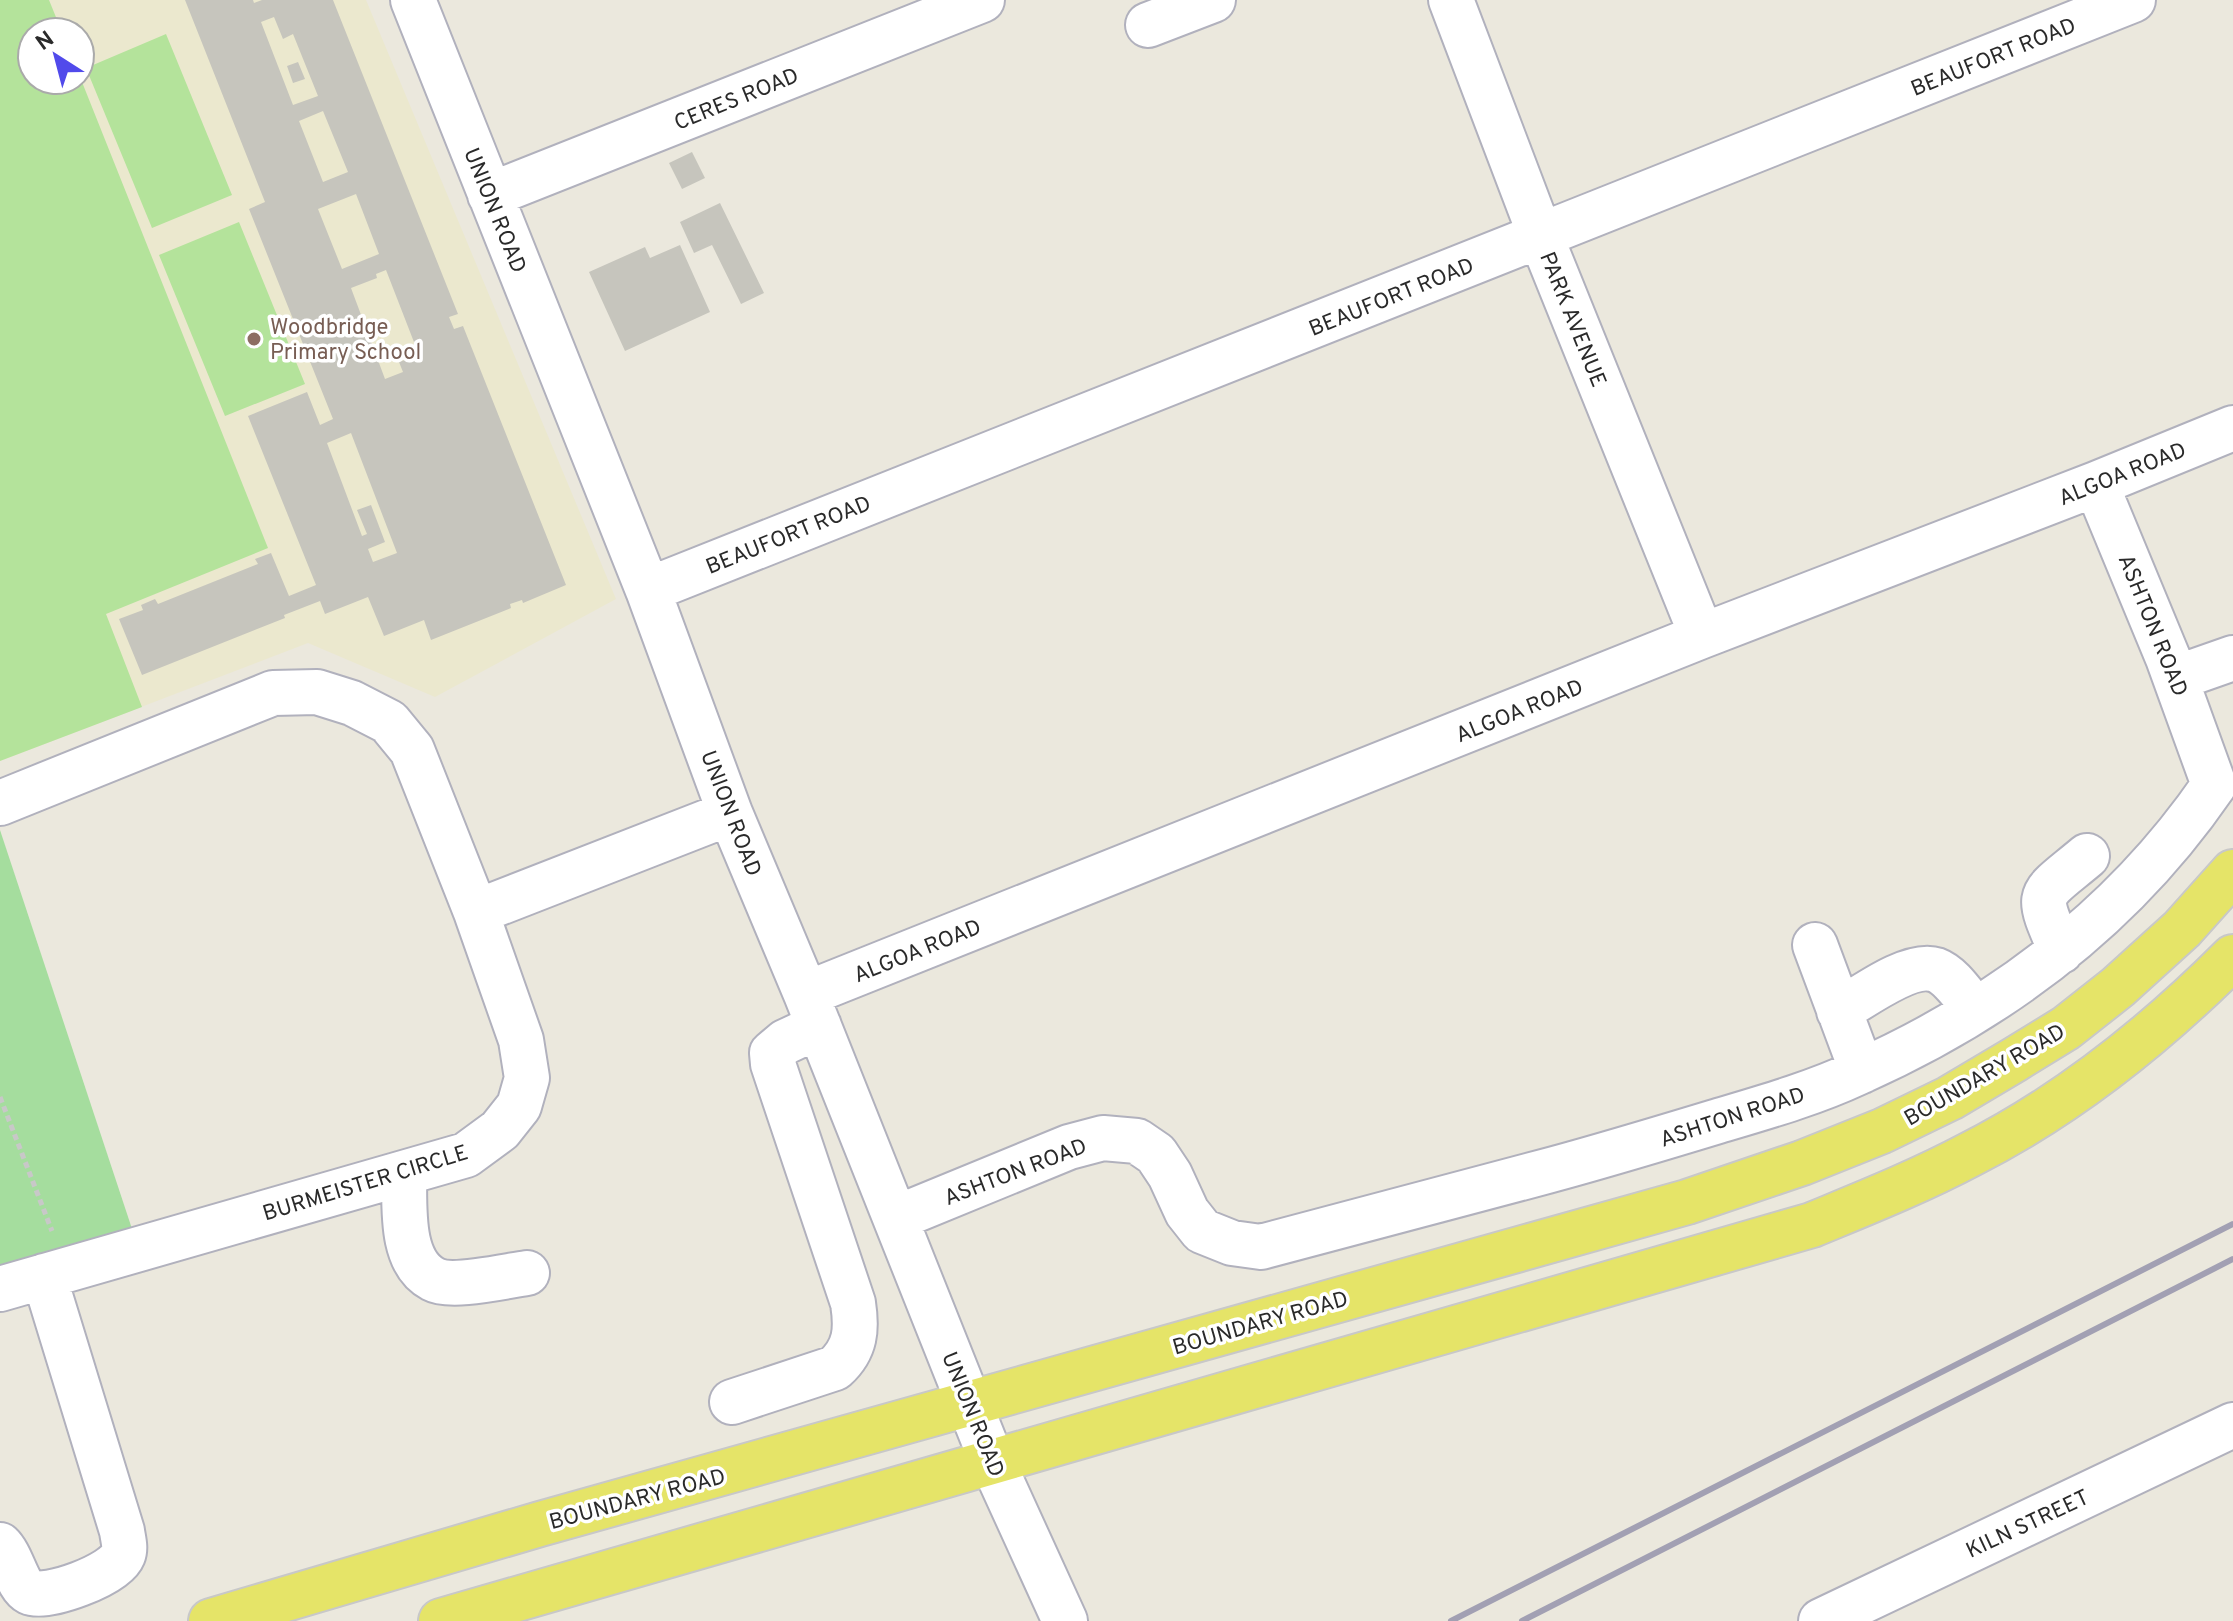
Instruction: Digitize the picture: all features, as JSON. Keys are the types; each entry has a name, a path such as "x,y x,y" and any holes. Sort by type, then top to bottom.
{"main road":[{"name":"BOUNDARY ROAD","path":"211,1621 540,1524 1687,1202 1802,1163 1882,1131 1950,1098 2066,1028 2118,987 2182,929 2233,872"},
{"path":"441,1621 1812,1225 1901,1188 1971,1154 2049,1108 2133,1049 2233,957"}],"street":[{"name":"UNION ROAD","path":"413,0 648,590 730,813 896,1218 969,1406 1065,1621"},
{"name":"CERES ROAD","path":"490,195 982,0"},
{"path":"1148,25 1213,0"},
{"name":"PARK AVENUE","path":"1451,0 1541,237 1702,636"},
{"name":"BEAUFORT ROAD","path":"648,590 2133,0"},
{"name":"ALGOA ROAD","path":"732,1402 835,1368 843,1361 856,1335 853,1303 773,1064 772,1053 812,1010 1702,636 2233,428"},
{"name":"ASHTON ROAD","path":"896,1218 1069,1147 1103,1138 1137,1141 1156,1154 1170,1175 1187,1212 1202,1231 1232,1243 1261,1247 1609,1155 1760,1109 1862,1071 1946,1029 2028,977 2093,925 2144,875 2214,785 2176,678 2096,484"},
{"path":"2176,678 2233,658"},
{"name":"BURMEISTER CIRCLE","path":"0,803 273,693 317,692 352,703 389,722 412,750 476,912 521,1040 527,1078 519,1106 500,1130 466,1155 0,1289"},
{"path":"476,912 730,813"},
{"path":"2061,951 2042,906 2043,897 2050,887 2087,856"},
{"path":"1815,945 1862,1071"},
{"path":"1839,1011 1906,972 1920,968 1935,969 1946,976 1976,1010"},
{"path":"404,1173 406,1226 411,1251 421,1269 434,1280 458,1283 527,1273"},
{"path":"0,1545 7,1552 22,1584 28,1591 40,1594 94,1579 116,1565 123,1555 122,1531 56,1273"},
{"name":"KILN STREET","path":"1821,1621 2233,1425"}],"path":[{"path":"0,1097 56,1273"}],"shaded area":[{"name":"Woodbridge Primary School","path":"0,0 366,0 616,599 435,697 308,643 0,761"}],"green space":[{"path":"0,0 49,0 56,16 16,16 16,96 88,96 268,548 106,614 142,707 0,761"},
{"path":"166,34 232,195 152,228 96,92 96,64"},
{"path":"239,222 305,384 225,416 159,255"},
{"path":"0,830 139,1250 0,1289"}],"building":[{"path":"185,0 253,0 254,3 262,0 333,0 458,314 449,317 454,329 463,326 566,585 523,603 522,600 510,604 511,608 431,640 424,620 384,636 368,597 325,614 320,601 142,675 119,619 143,610 141,605 155,599 158,604 258,564 255,559 271,553 289,596 316,585 248,416 307,392 320,425 333,419 249,209 265,202","holes":["274,17 283,39 293,34 318,96 293,105 261,22","323,111 348,172 323,182 299,121","356,194 379,254 342,269 318,209","386,270 419,355 399,362 403,372 385,379 351,288 377,278 376,274","351,433 397,553 373,562 368,549 385,542 371,505 357,510 367,534 362,536 327,443"]},
{"path":"298,62 305,79 293,83 287,66"},
{"path":"692,152 705,178 682,189 669,163"},
{"path":"720,203 764,293 741,304 712,245 694,253 680,222"},
{"path":"680,245 710,312 625,351 589,272 645,247 650,258"}],"railway":[{"path":"1451,1621 2233,1224"},
{"path":"1522,1621 2233,1259"}],"place":[{"name":"Woodbridge Primary School","path":"254,339"}]}
